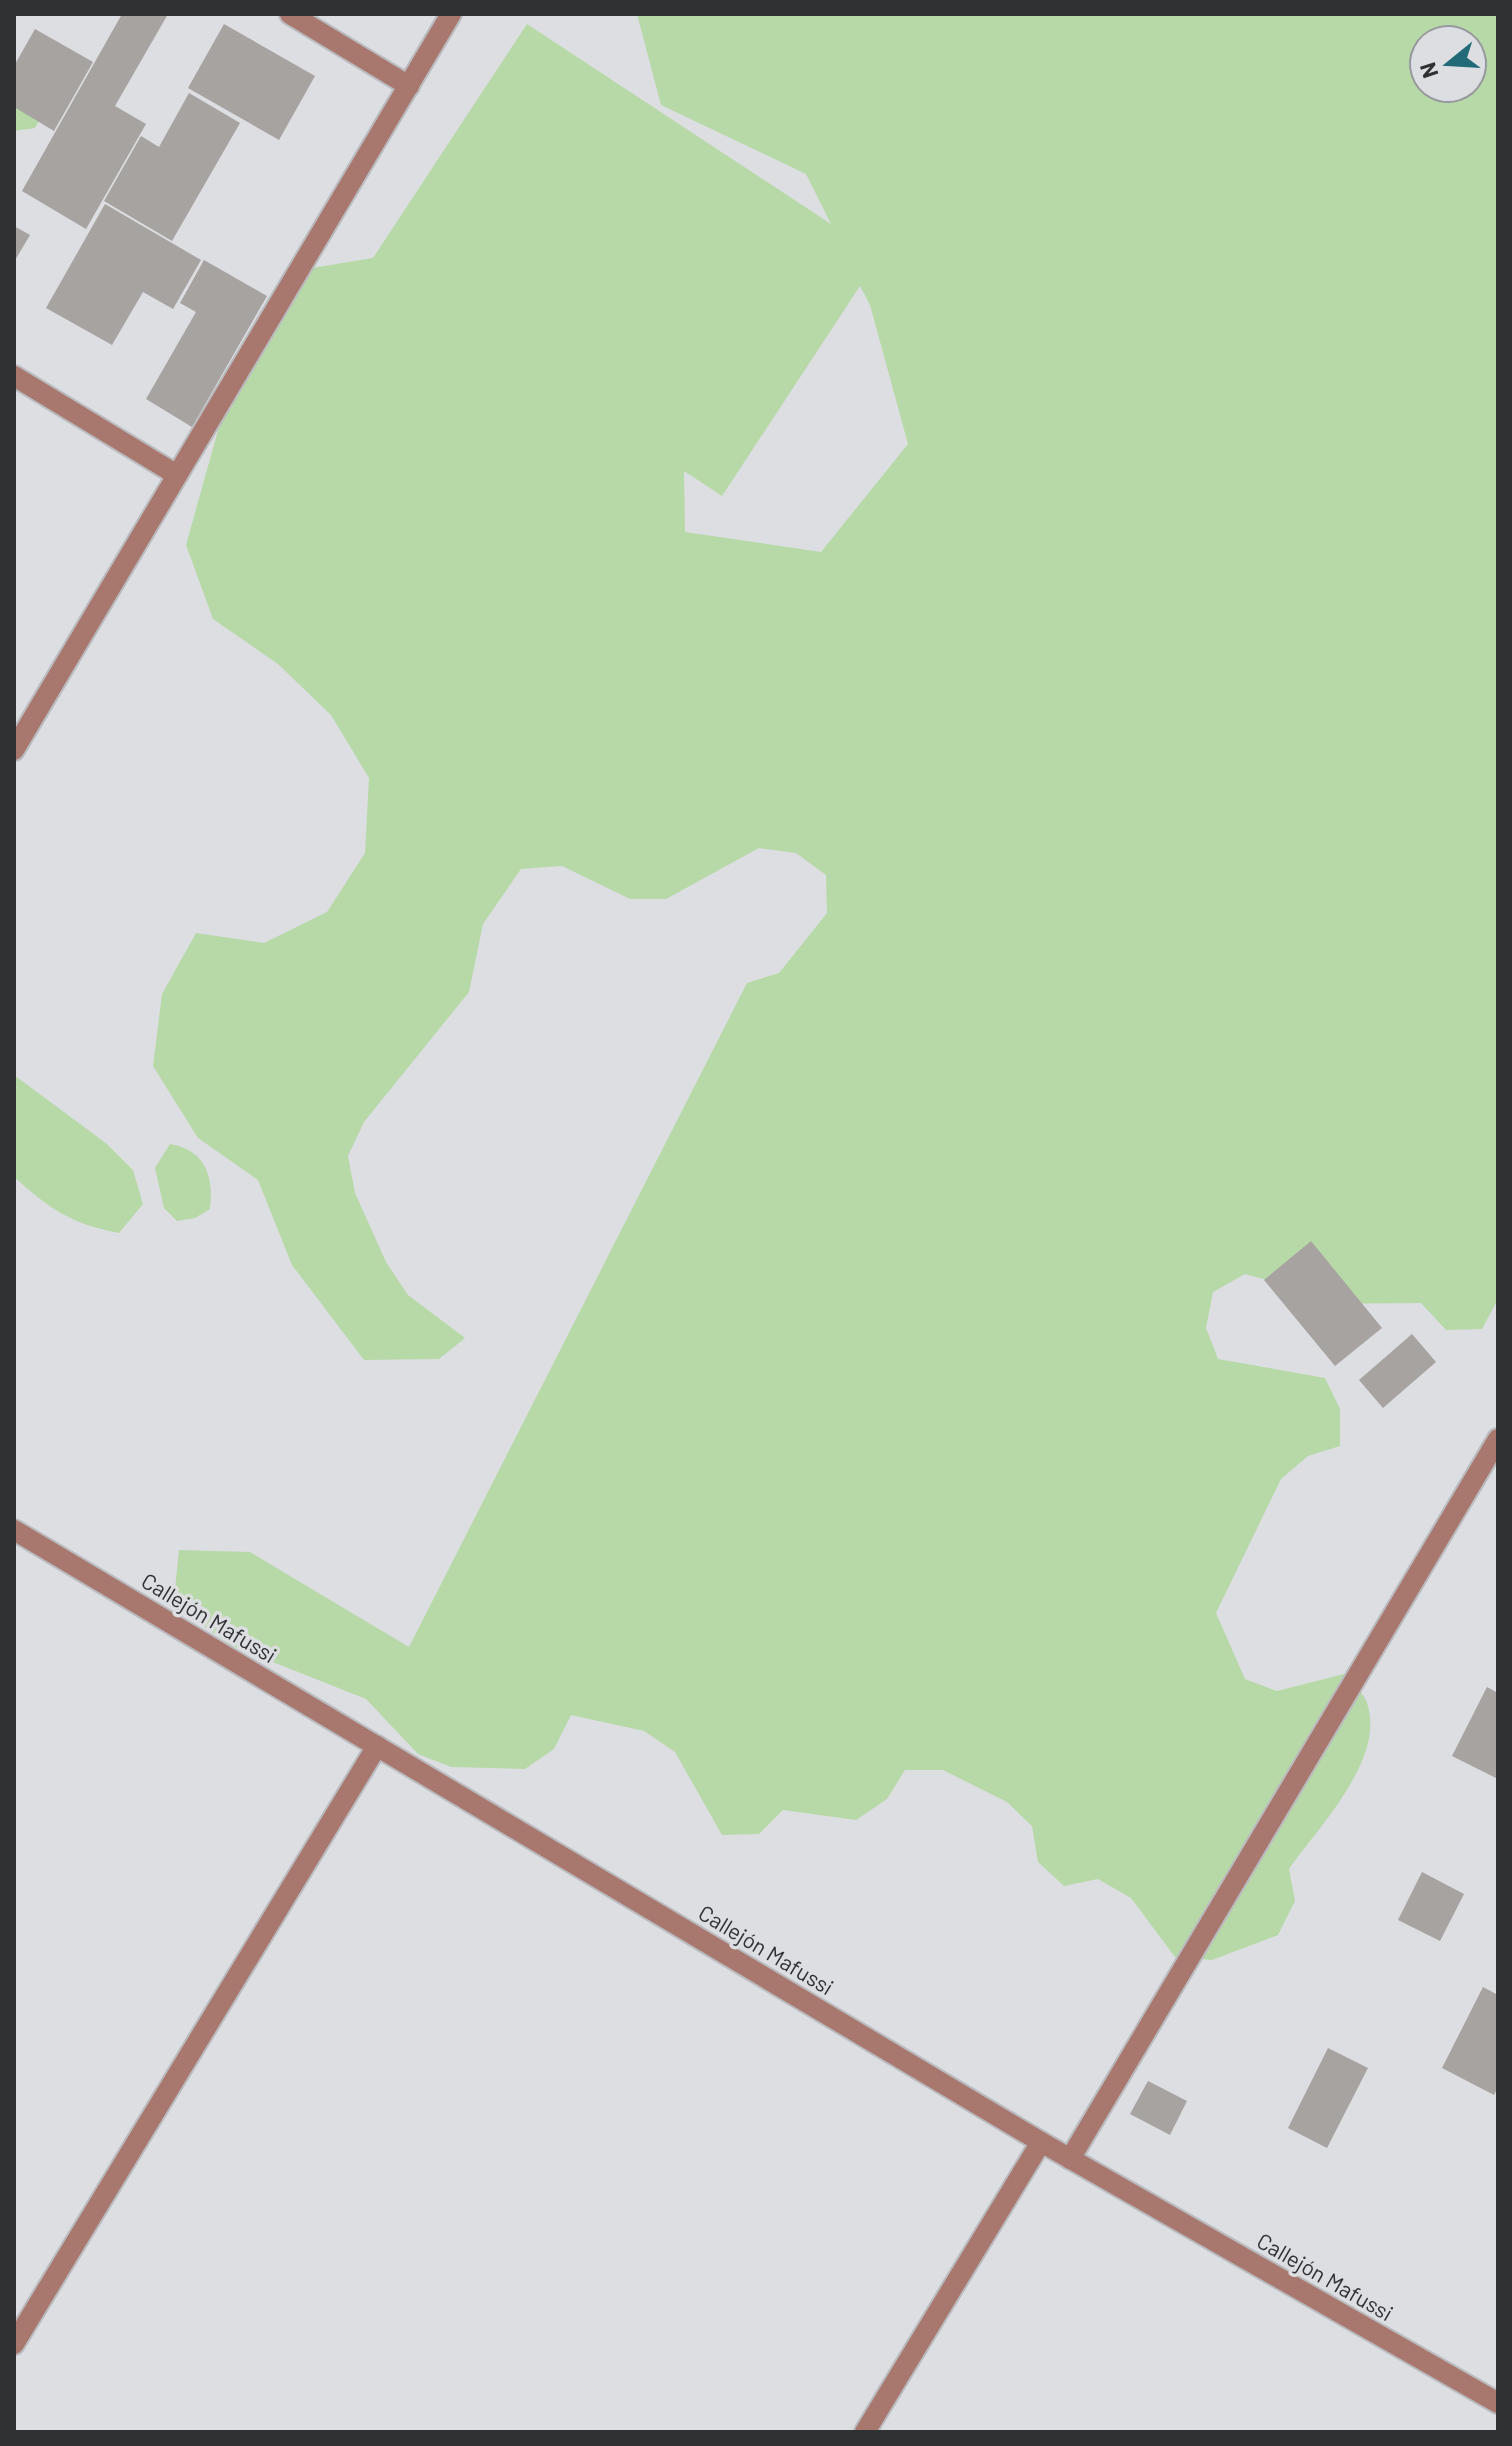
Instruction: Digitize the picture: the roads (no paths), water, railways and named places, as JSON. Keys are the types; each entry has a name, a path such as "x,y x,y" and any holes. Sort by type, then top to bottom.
{"street":[{"path":"290,14 409,86"},
{"path":"14,750 451,14"},
{"path":"14,376 177,475"},
{"path":"1070,2159 1498,1439"},
{"name":"Callejón Mafussi","path":"14,1530 1041,2142 1498,2403"},
{"path":"14,2344 377,1746"},
{"path":"865,2432 1041,2142"}]}
